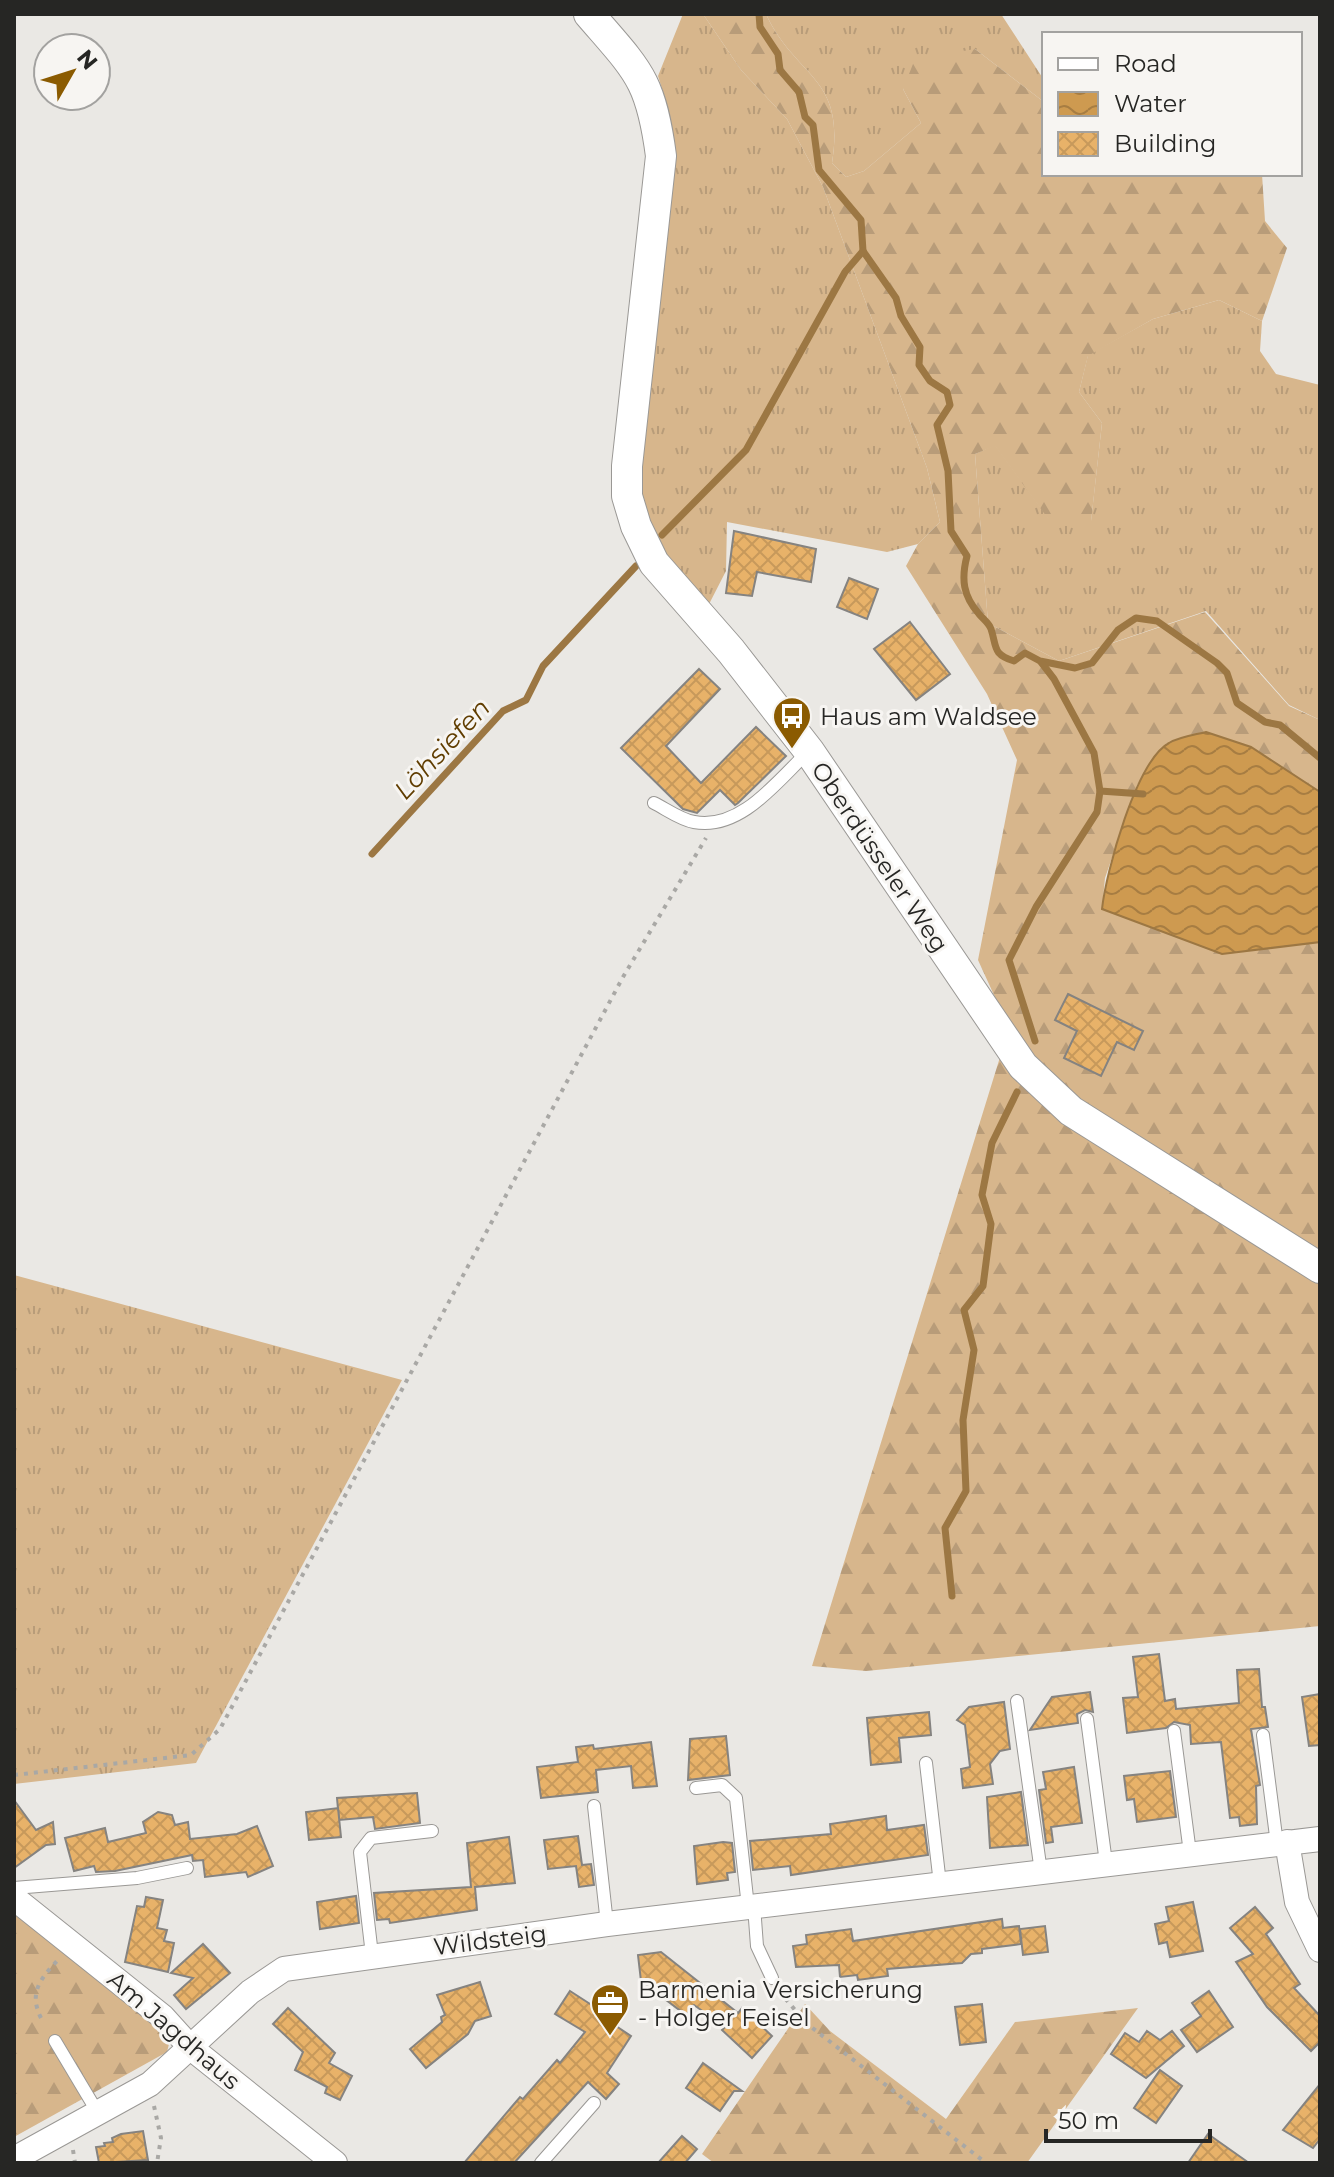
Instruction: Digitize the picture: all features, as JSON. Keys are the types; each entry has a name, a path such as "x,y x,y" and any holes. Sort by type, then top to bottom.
{"street":[{"name":"Oberdüsseler Weg","path":"589,14 646,83 655,107 661,156 627,466 627,496 636,526 654,563 731,651 809,751 1023,1066 1071,1111 1320,1268"},
{"name":"Wildsteig","path":"14,2159 150,2084 250,1992 284,1969 607,1924 1320,1839"},
{"path":"1282,1843 1297,1902 1320,1950"},
{"name":"Am Jagdhaus","path":"14,1898 163,2017 191,2048 335,2163"}],"lane":[{"path":"654,803 693,822 716,823 742,812 809,751"},
{"path":"1017,1701 1041,1872"},
{"path":"1087,1719 1106,1863"},
{"path":"1174,1731 1190,1853"},
{"path":"1263,1735 1282,1843"},
{"path":"926,1763 940,1884"},
{"path":"696,1788 722,1785 736,1798 757,1946 772,1978"},
{"path":"594,1806 607,1924"},
{"path":"372,1955 360,1852 371,1838 432,1831"},
{"path":"14,1888 137,1878 187,1868"},
{"path":"55,2041 98,2113"},
{"path":"541,2163 594,2103"}],"path":[{"path":"14,1775 183,1757 204,1747 228,1715 623,977 716,823"},
{"path":"41,2018 35,2005 36,1990 73,1945"},
{"path":"772,1978 806,2023 986,2163"},
{"path":"150,2084 161,2138 157,2163"}],"green space":[{"path":"683,14 703,14 741,70 787,119 823,187 927,468 940,522 918,544 887,552 727,522 726,571 706,610 660,554 638,499 670,179 668,108 658,76"},
{"path":"703,14 766,14 778,35 825,94 832,112 832,163 846,177 864,171 921,123 903,89 915,59 975,49 1042,100 1042,176 1262,176 1265,221 1287,248 1262,321 1219,300 1153,319 1088,356 1079,392 1102,423 1091,522 1049,520 995,446 975,454 988,623 1059,661 1205,612 1289,706 1320,720 1320,792 1251,747 1167,743 1137,785 1105,878 1102,909 1222,954 1320,942 1320,1626 866,1671 812,1666 1009,1028 978,960 1017,760 987,694 906,566 918,544 940,522 927,468 823,187 787,119 741,70"},
{"path":"766,14 1001,14 1042,77 1042,100 975,49 903,89 921,123 864,171 846,177 832,163 832,112 825,94 778,35"},
{"path":"1219,300 1262,321 1260,351 1276,374 1320,385 1320,720 1289,705 1206,611 1059,661 988,623 975,454 995,445 1049,519 1091,521 1102,423 1079,392 1088,355 1153,319"},
{"path":"14,1275 402,1380 196,1763 14,1784"},
{"path":"14,1905 171,2036 167,2052 14,2137"},
{"path":"805,2004 830,2031 946,2119 1015,2022 1138,2008 1027,2163 714,2163 702,2154"}],"water":[{"path":"1206,732 1251,747 1320,792 1320,942 1222,954 1102,909 1116,845 1145,771 1169,743"}],"building":[{"path":"734,531 816,549 811,582 757,572 752,596 726,593"},
{"path":"849,578 878,589 867,619 837,607"},
{"path":"910,622 950,674 916,700 874,649"},
{"path":"699,669 720,689 666,746 701,783 756,727 786,756 735,805 720,790 697,813 683,809 621,748"},
{"path":"1068,994 1143,1031 1134,1050 1117,1042 1101,1076 1064,1058 1077,1031 1055,1020"},
{"path":"1159,1654 1165,1701 1175,1699 1176,1709 1239,1703 1237,1670 1259,1669 1262,1707 1265,1707 1268,1727 1251,1729 1260,1785 1256,1786 1257,1824 1240,1826 1239,1817 1230,1818 1221,1742 1191,1744 1190,1725 1174,1722 1166,1728 1127,1733 1123,1698 1138,1697 1133,1657"},
{"path":"1090,1692 1093,1712 1085,1710 1077,1714 1078,1723 1030,1730 1052,1697"},
{"path":"1320,1694 1320,1745 1309,1746 1302,1697"},
{"path":"1004,1702 1010,1749 1000,1751 990,1764 993,1784 963,1788 961,1769 970,1767 965,1725 957,1720 969,1707"},
{"path":"929,1712 931,1735 899,1738 901,1762 871,1765 867,1718"},
{"path":"726,1736 730,1775 688,1780 690,1739"},
{"path":"651,1742 657,1786 633,1788 631,1766 596,1770 598,1792 541,1798 537,1767 578,1762 576,1747 593,1745 594,1749"},
{"path":"1074,1767 1082,1823 1051,1827 1053,1842 1046,1843 1039,1790 1046,1789 1043,1772"},
{"path":"1170,1771 1176,1817 1137,1822 1134,1799 1127,1800 1124,1776"},
{"path":"1021,1792 1028,1845 990,1848 987,1797"},
{"path":"417,1793 420,1823 375,1829 373,1817 339,1820 337,1798"},
{"path":"14,1800 36,1830 53,1822 55,1844 46,1845 14,1868"},
{"path":"338,1808 341,1837 309,1840 306,1812"},
{"path":"158,1812 172,1815 175,1825 188,1822 190,1839 237,1834 257,1826 273,1866 248,1877 246,1872 205,1877 203,1860 193,1861 192,1855 115,1871 96,1872 94,1866 74,1871 65,1838 105,1828 108,1842 146,1833 143,1822"},
{"path":"886,1816 887,1830 924,1825 928,1855 791,1875 790,1866 753,1870 750,1841 831,1834 830,1824"},
{"path":"578,1836 582,1865 591,1864 594,1885 579,1887 576,1866 548,1869 544,1840"},
{"path":"509,1837 515,1883 475,1887 477,1910 390,1923 389,1919 377,1920 374,1893 471,1887 467,1843"},
{"path":"732,1843 735,1872 727,1873 728,1880 697,1884 694,1846"},
{"path":"356,1896 359,1923 320,1929 317,1902"},
{"path":"146,1897 163,1900 157,1928 167,1930 164,1941 174,1943 168,1972 125,1962 137,1906 144,1907"},
{"path":"1193,1902 1203,1951 1170,1957 1167,1942 1159,1944 1155,1924 1169,1921 1166,1907"},
{"path":"1255,1907 1273,1928 1266,1934 1300,1984 1294,1988 1320,2016 1320,2042 1311,2051 1267,2007 1236,1962 1253,1954 1230,1928"},
{"path":"1002,1919 1003,1928 1019,1926 1021,1944 982,1949 982,1953 971,1954 962,1963 887,1969 888,1976 858,1980 857,1975 840,1977 839,1965 796,1967 793,1946 807,1944 806,1935 851,1929 853,1941"},
{"path":"1045,1926 1048,1952 1023,1955 1020,1929"},
{"path":"203,1944 230,1973 186,2009 174,1995 193,1978 171,1973"},
{"path":"661,1952 738,2013 742,2008 772,2036 752,2058 722,2030 725,2027 694,2005 686,2015 641,1981 638,1955"},
{"path":"480,1982 491,2016 475,2021 468,2034 426,2068 410,2049 442,2022 441,2017 445,2015 437,1995"},
{"path":"570,1991 618,2022 616,2026 631,2036 607,2073 619,2084 606,2099 588,2082 514,2163 464,2163 520,2097 523,2099 557,2060 560,2063 585,2032 555,2014"},
{"path":"1209,1991 1233,2027 1197,2052 1181,2030 1201,2016 1192,2003"},
{"path":"982,2004 986,2042 960,2045 955,2007"},
{"path":"288,2008 335,2053 329,2063 352,2076 340,2100 325,2093 327,2087 295,2070 303,2052 273,2024"},
{"path":"1147,2031 1160,2040 1172,2031 1184,2046 1146,2078 1111,2054 1125,2033 1139,2042"},
{"path":"703,2063 742,2091 734,2091 720,2111 686,2088"},
{"path":"1160,2070 1182,2086 1156,2123 1134,2108"},
{"path":"1320,2084 1320,2139 1313,2148 1283,2130"},
{"path":"143,2131 148,2160 99,2163 96,2147 113,2142 112,2138 121,2134"},
{"path":"1208,2134 1249,2163 1188,2163"},
{"path":"682,2136 697,2149 685,2163 658,2163"}],"waterway":[{"path":"759,14 760,27 778,54 780,70 799,92 805,117 813,125 819,170 861,220 863,251 896,298 901,316 920,347 919,365 930,381 947,392 950,405 937,425 948,471 951,531 967,556 964,572 967,594 990,627 999,653 1014,661 1025,653 1040,661 1075,668 1092,663 1118,630 1136,618 1157,621 1227,673 1237,703 1265,722 1280,725 1320,758"},
{"name":"Löhsiefen","path":"662,535 746,450 845,272 863,251"},
{"name":"Löhsiefen","path":"372,854 503,711 526,700 543,666 636,566"},
{"path":"1041,662 1054,679 1094,753 1100,791 1143,794"},
{"path":"1035,1041 1009,960 1036,907 1097,812 1100,791"},
{"path":"952,1596 945,1528 966,1491 963,1420 974,1350 964,1310 983,1286 991,1224 982,1195 992,1143 1017,1092"}],"place":[{"name":"Haus am Waldsee","path":"792,750"},
{"name":"Barmenia Versicherung - Holger Feisel","path":"610,2037"}]}
